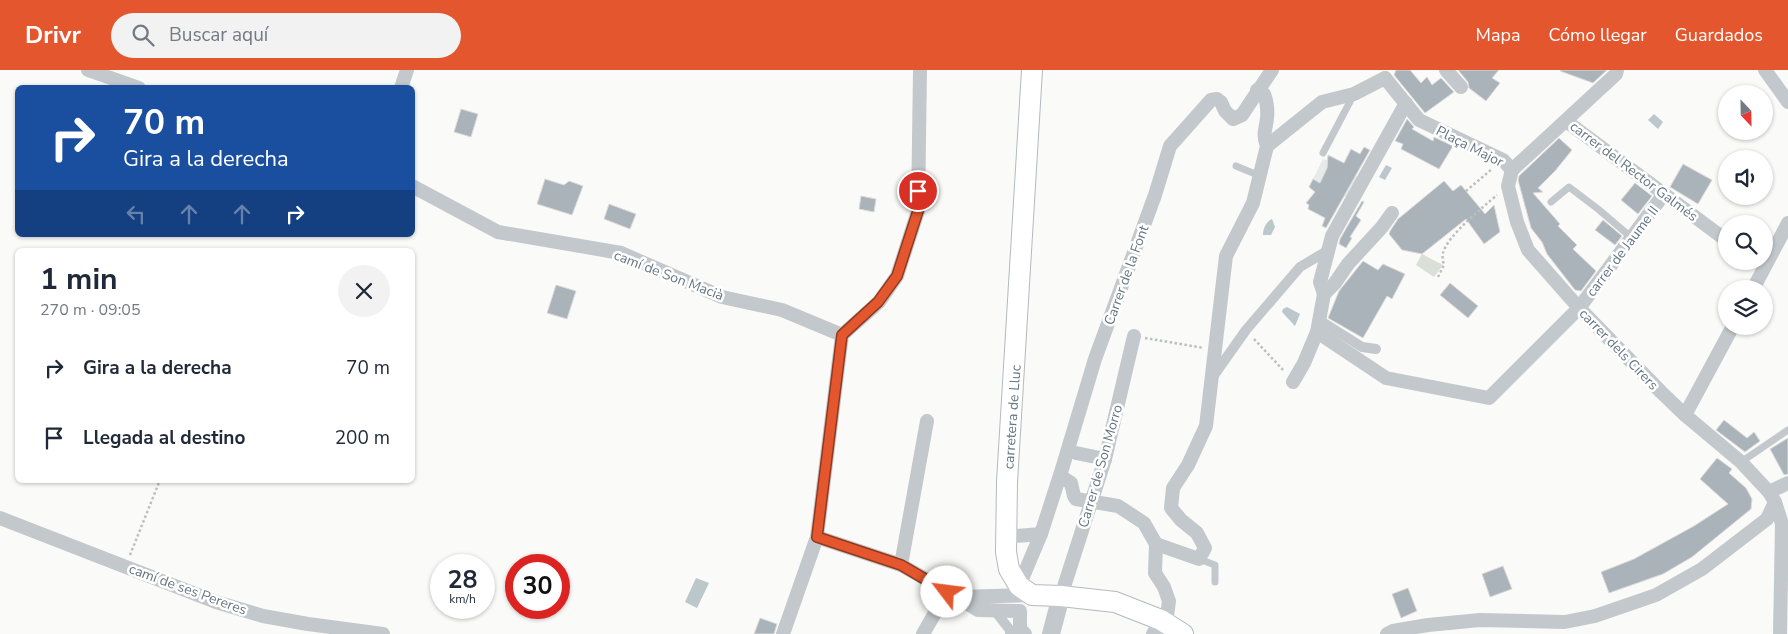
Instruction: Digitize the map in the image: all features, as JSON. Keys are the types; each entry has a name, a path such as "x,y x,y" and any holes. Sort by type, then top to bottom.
{"main road":[{"name":"carretera de Lluc","path":"1025,591 1009,569 1005,536 1032,70"},
{"path":"1025,591 1115,602 1166,628"}],"street":[{"path":"88,70 130,85"},
{"path":"402,85 406,70"},
{"path":"783,634 817,537 842,335 878,302 897,276 918,211 920,70"},
{"path":"1156,544 1199,559 1204,548 1197,533 1180,520 1171,508 1173,488 1188,465 1206,426 1226,256 1253,203 1260,176 1266,146 1263,136 1267,120 1267,105 1264,94 1257,90 1272,70"},
{"path":"1446,70 1461,87"},
{"name":"Plaça Major","path":"1406,103 1419,120 1508,165 1542,144 1618,70"},
{"path":"1765,70 1788,102"},
{"path":"1266,146 1322,102 1354,94 1387,74 1406,103 1336,228 1327,251 1320,282 1324,294 1318,326 1304,363 1293,382"},
{"name":"Carrer de la Font","path":"1025,591 1094,359 1155,195 1170,146 1211,100 1217,98 1221,102 1224,111 1233,119 1242,115 1257,90"},
{"name":"carrer del Rector Galmés","path":"1566,121 1718,234"},
{"name":"carrer dels Cirers","path":"1508,165 1508,186 1517,222 1528,250 1579,308 1685,415 1741,462 1772,497"},
{"name":"camí de Son Macià","path":"415,188 498,232 622,253 722,296 782,310 842,335"},
{"name":"carrer de Jaume II","path":"1318,326 1386,378 1489,398 1579,308 1664,194"},
{"path":"1324,294 1335,284 1348,264 1382,227 1392,213"},
{"path":"1773,246 1788,223"},
{"path":"1212,379 1246,330 1300,267 1327,251"},
{"path":"1318,326 1362,347 1376,349"},
{"path":"1685,415 1728,335"},
{"name":"Carrer de Son Morro","path":"1061,596 1105,458 1134,336"},
{"path":"901,565 927,421"},
{"path":"1076,452 1105,458"},
{"path":"1060,476 1071,483 1076,499 1092,500 1118,506 1144,523 1156,544 1155,573 1169,601 1166,628"},
{"path":"1386,634 1428,625 1480,620 1564,622 1595,616 1656,595 1702,569 1767,519 1772,497 1788,483"},
{"path":"1772,497 1782,524 1780,634"},
{"name":"camí de ses Pereres","path":"0,518 216,602 263,616 383,634"},
{"path":"1005,536 1041,534"},
{"path":"817,537 901,565 978,610 1020,612 1020,629 1025,634"},
{"path":"952,594 1025,591"},
{"path":"923,634 952,594"},
{"path":"1051,634 1061,596"},
{"path":"995,611 1010,630 1010,634"}],"lane":[{"path":"1322,153 1354,94"},
{"path":"1236,166 1260,176"},
{"path":"1551,202 1569,187 1632,238"},
{"path":"1741,462 1788,430"},
{"path":"1199,559 1216,565 1215,582"}],"path":[{"path":"1466,191 1508,165"},
{"path":"1438,277 1444,265 1442,256 1448,243 1470,219 1508,186"},
{"path":"1246,330 1293,382"},
{"path":"1134,336 1215,350"},
{"path":"126,566 159,483"}],"shaded area":[{"path":"1654,114 1663,122 1658,129 1648,120"},
{"path":"1323,159 1360,178 1349,199 1313,179"},
{"path":"1386,165 1392,168 1385,180 1379,177"},
{"path":"1272,219 1275,227 1271,235 1263,235 1265,226"},
{"path":"1422,254 1443,265 1434,277 1416,265"},
{"path":"1287,307 1300,314 1295,326 1282,312"},
{"path":"696,578 709,583 697,608 685,602"}],"building":[{"path":"1396,70 1410,70 1421,83 1427,77 1432,85 1441,78 1454,92 1425,113 1394,75"},
{"path":"1458,70 1499,70 1492,78 1500,83 1486,101 1469,88 1468,82"},
{"path":"1561,70 1607,70 1593,83"},
{"path":"461,109 478,114 471,137 454,132"},
{"path":"1407,119 1414,127 1412,129 1433,141 1434,137 1453,146 1439,169 1401,149 1403,144 1395,141"},
{"path":"1559,138 1572,150 1538,188 1543,192 1533,193 1560,224 1558,226 1577,245 1573,249 1596,271 1581,291 1575,290 1547,254 1542,242 1531,228 1518,180 1519,176"},
{"path":"1364,147 1370,150 1326,228 1322,226 1325,218 1308,209 1309,205 1306,203 1315,192 1309,187 1313,179 1320,183 1327,168 1328,155 1344,163 1351,149 1360,154"},
{"path":"1683,164 1712,180 1698,204 1670,187"},
{"path":"545,179 564,185 569,181 583,186 572,215 537,204"},
{"path":"1444,181 1453,191 1461,185 1485,214 1494,205 1500,232 1484,244 1466,219 1422,254 1402,250 1389,234 1390,231 1398,219"},
{"path":"1635,183 1652,196 1638,214 1621,200"},
{"path":"861,196 876,199 874,212 859,209"},
{"path":"1362,201 1364,202 1356,216 1361,220 1350,237 1352,238 1346,248 1339,244 1340,239"},
{"path":"609,204 636,214 630,229 604,219"},
{"path":"1603,220 1622,236 1615,245 1595,230"},
{"path":"1363,261 1378,270 1383,264 1405,274 1392,299 1387,296 1363,338 1328,318 1339,291"},
{"path":"1450,283 1478,306 1468,318 1440,295"},
{"path":"556,285 576,291 567,319 547,313"},
{"path":"1724,420 1747,438 1754,432 1760,441 1745,452 1716,430"},
{"path":"1788,438 1788,474 1784,475 1770,449"},
{"path":"1717,458 1732,469 1729,473 1746,488 1752,499 1751,509 1692,557 1663,574 1609,593 1601,572 1634,559 1694,526 1728,504 1700,479"},
{"path":"1503,566 1512,589 1490,597 1482,574"},
{"path":"1408,588 1417,611 1401,618 1392,594"},
{"path":"760,618 777,624 774,634 754,634"}],"route":[{"path":"918,191 918,211 897,276 878,302 842,335 817,537 901,565 947,592"}]}
